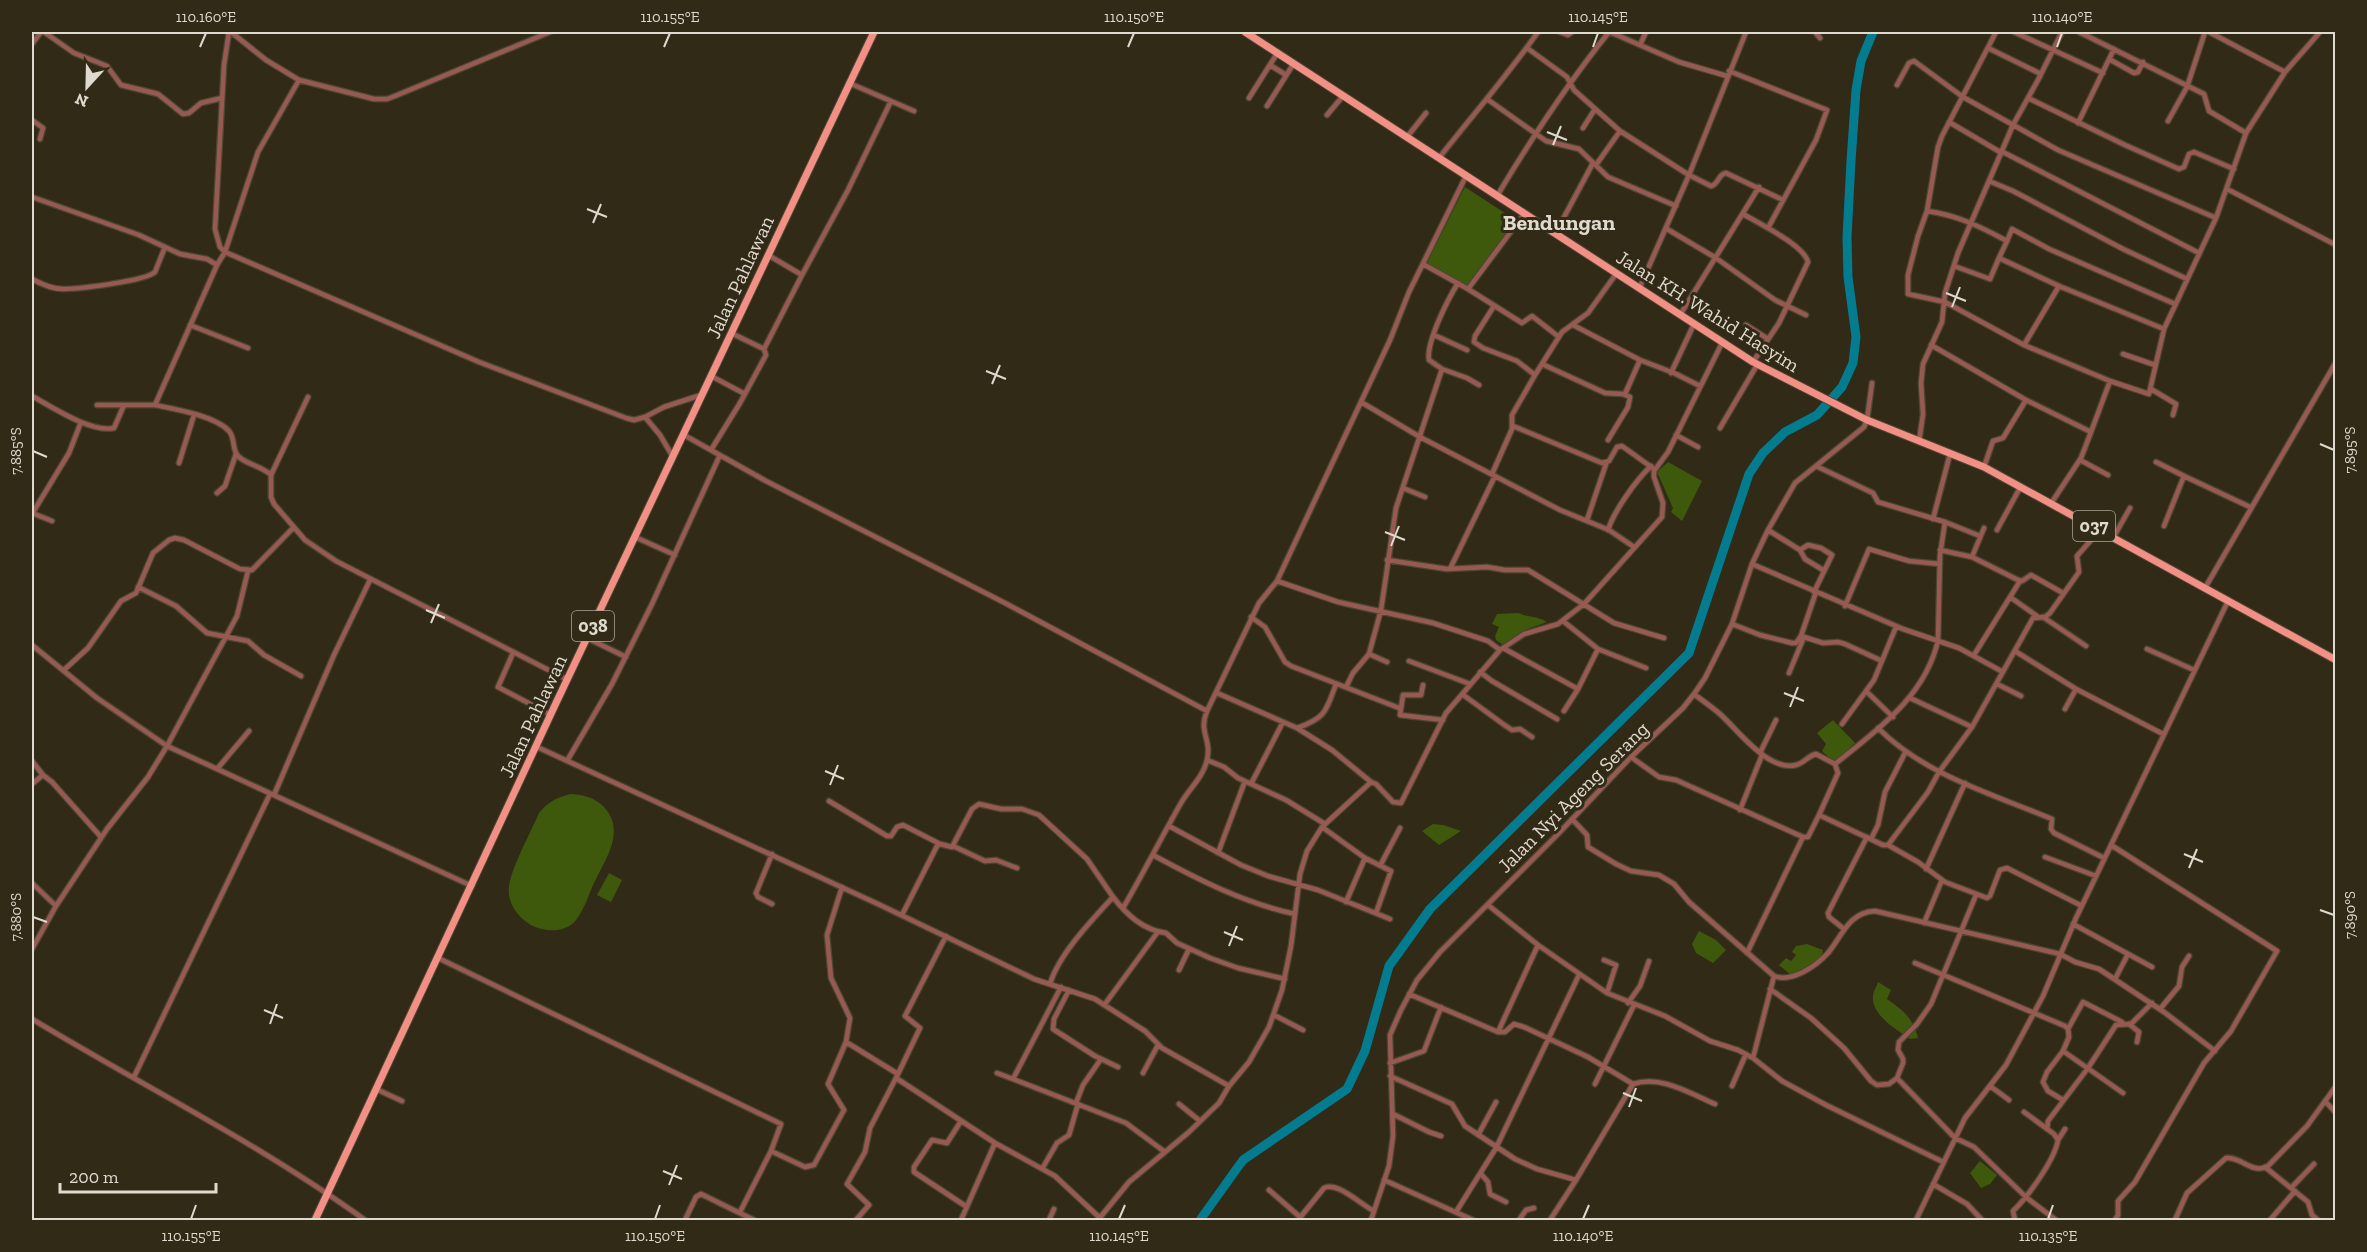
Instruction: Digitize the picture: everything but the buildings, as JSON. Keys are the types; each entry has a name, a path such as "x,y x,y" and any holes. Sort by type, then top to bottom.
{"main road":[{"name":"Jalan Pahlawan","path":"315,1221 635,537 673,458 688,437 702,395 768,255 853,85 874,32"},
{"name":"Jalan KH. Wahid Hasyim","path":"1245,32 1755,364 1867,420 1984,467 2052,502 2336,660"}],"street":[{"path":"32,44 42,32 74,53 107,66 121,85 158,94 183,114 189,113 201,103 222,98"},
{"path":"550,32 387,99 374,99 299,80 266,60 230,32 224,65 215,229 220,247 225,252 479,362 626,418 633,420 645,417 664,407 702,395"},
{"path":"1439,158 1507,76 1538,32"},
{"path":"1560,32 1568,35 1572,32"},
{"path":"1497,196 1570,83 1609,32 1679,62 1728,74 1827,110 1816,140 1768,228"},
{"path":"1640,45 1646,32"},
{"path":"1639,289 1667,229 1746,32"},
{"path":"1815,32 1820,38"},
{"path":"1996,32 1938,147 1927,212 1908,275 1908,294 1945,302 2024,345 2147,394 2151,389 2164,329 2216,218 2246,133 2285,72 2320,32"},
{"path":"2014,32 2103,73"},
{"path":"1919,442 1924,404 1922,371 1942,322 1945,293 1954,266 2013,124 2062,32"},
{"path":"2079,32 2206,96 2206,106 2209,111 2246,133"},
{"path":"2168,122 2187,87 2207,32 2285,72"},
{"path":"1527,48 1568,76 1574,90 1620,131 1689,175 1711,186 1726,172 1783,200"},
{"path":"1988,48 2041,74"},
{"path":"2078,123 2114,49"},
{"path":"1249,98 1278,52"},
{"path":"2109,59 2136,73 2143,63"},
{"path":"1897,85 1909,63 1914,61 1963,97 2058,150 2216,218"},
{"path":"1267,106 1294,63"},
{"path":"1270,65 1287,75"},
{"path":"155,405 217,265 225,252 258,152 299,80"},
{"path":"853,85 914,111"},
{"path":"1327,115 1343,96"},
{"path":"2028,98 2179,169 2184,167 2189,154 2194,152 2234,169"},
{"path":"1487,99 1536,135 1554,144 1579,149 1608,177 1676,206"},
{"path":"711,450 765,359 764,350 848,190 891,101"},
{"path":"1583,128 1594,109"},
{"path":"1407,137 1426,113"},
{"path":"32,120 43,128 40,139"},
{"path":"1949,122 2001,152 2199,253"},
{"path":"1555,234 1594,164 1620,131"},
{"path":"1123,908 1207,760 1208,742 1202,725 1207,711 1258,603 1277,581 1466,176"},
{"path":"1989,181 2013,191 2122,249 2187,279"},
{"path":"1680,315 1759,187"},
{"path":"2227,189 2336,245"},
{"path":"32,197 139,235 180,254 207,259 217,265"},
{"path":"1927,212 1948,214 2007,241"},
{"path":"1468,289 1524,214"},
{"path":"1720,428 1806,267 1807,257 1789,241 1743,214"},
{"path":"1667,229 1716,258 1775,300 1806,315"},
{"path":"1954,266 1986,280 1990,279 2012,229 2055,252 2175,304"},
{"path":"32,279 42,285 63,289 140,279 155,272 165,247"},
{"path":"768,255 802,275"},
{"path":"1999,258 2059,286 2164,329"},
{"path":"1423,264 1522,323 1532,316 1559,337"},
{"path":"1450,569 1494,475 1513,426 1512,415 1559,337 1596,303 1616,274"},
{"path":"1458,283 1434,335 1428,358 1442,369 1467,378 1479,386"},
{"path":"2024,345 2059,286"},
{"path":"1494,306 1475,336 1474,342 1483,348 1517,361 1535,375"},
{"path":"1573,324 1640,360 1700,386"},
{"path":"1671,373 1694,324"},
{"path":"190,325 248,348"},
{"path":"1746,325 1768,339"},
{"path":"731,333 764,350"},
{"path":"1434,335 1467,350"},
{"path":"1608,530 1615,514 1641,476 1666,456 1722,343"},
{"path":"1931,345 2026,400 2091,432"},
{"path":"2123,354 2155,365"},
{"path":"1625,394 1640,360"},
{"path":"2205,588 2336,362"},
{"path":"1542,364 1605,393 1625,394 1631,398 1628,408 1608,440"},
{"path":"1346,687 1353,673 1369,654 1381,610 1392,526 1442,369"},
{"path":"711,376 745,394"},
{"path":"2052,502 2089,442 2110,381"},
{"path":"1867,420 1872,383"},
{"path":"2151,389 2176,404 2174,415"},
{"path":"32,396 81,422 112,429 124,405"},
{"path":"308,397 271,475 271,497 293,528 321,552 370,580 568,680"},
{"path":"1984,467 1993,441 2003,438 2026,400"},
{"path":"1361,402 1420,437 1560,510 1608,530 1634,547"},
{"path":"97,405 155,405 218,423 229,431 236,454 225,486 216,493"},
{"path":"179,463 194,415"},
{"path":"645,417 660,435 673,458"},
{"name":"Jalan Nyi Ageng Serang","path":"1371,1221 1391,1153 1393,1114 1390,1035 1409,994 1427,966 1631,757 1683,708 1705,678 1732,624 1752,564 1768,530 1796,483 1859,431 1867,420"},
{"path":"52,521 32,513 69,453 81,422"},
{"path":"1513,426 1606,464"},
{"path":"1676,435 1698,447"},
{"path":"688,437 766,481 995,598 1207,711"},
{"path":"1217,693 1297,728 1332,750 1376,784 1393,802 1401,803 1443,720 1480,672 1501,649 1524,634 1563,621 1584,604 1664,514 1653,468 1620,445 1606,464 1587,520"},
{"path":"236,454 239,458 262,467 271,475"},
{"path":"1933,519 1950,454"},
{"path":"567,761 626,657 720,455"},
{"path":"2080,460 2108,475"},
{"path":"2156,462 2250,507"},
{"path":"1816,466 1873,493 1878,502 1945,522 1980,536"},
{"path":"2163,526 2184,476"},
{"path":"1997,530 2021,486"},
{"path":"1403,488 1425,497"},
{"path":"2114,538 2130,508"},
{"path":"1835,764 1893,717 1910,698 1935,652 1938,640 1940,550 1945,522"},
{"path":"32,949 56,906 101,837 148,777 167,746 227,638 237,616 249,571 293,528"},
{"path":"1972,557 1984,528"},
{"path":"1768,530 1800,550 1805,559 1823,570"},
{"path":"1888,845 1928,792 1972,727 2033,618 2050,613 2079,572 2078,556 2100,530"},
{"path":"635,537 675,555"},
{"path":"64,670 87,648 121,601 133,596 153,553 169,540 176,538 191,543 240,569 249,571"},
{"path":"1789,673 1823,570 1832,555 1821,548 1808,545 1800,550"},
{"path":"1845,606 1869,549 1909,561 1940,564"},
{"path":"1940,550 1972,557 2020,581"},
{"path":"1387,560 1450,569 1487,567 1528,570 1623,626 1664,638"},
{"path":"1752,564 1896,627 1938,640 1974,655 2003,672"},
{"path":"1974,655 2020,581 2031,575 2063,593"},
{"path":"134,1077 272,794 370,580"},
{"path":"1277,581 1338,602 1433,623 1477,637 1578,689"},
{"path":"138,587 176,606 207,633 248,641 264,655 301,676"},
{"path":"2010,597 2086,646"},
{"path":"1916,1221 1936,1186 1943,1162 1965,1118 2006,1065 2043,996 2073,924 2104,858 2113,846 2163,734 2228,601"},
{"path":"1251,617 1271,635 1285,662 1399,708"},
{"path":"1563,621 1598,649 1646,668"},
{"path":"1732,624 1760,635 1792,643 1796,643 1802,637"},
{"path":"1842,724 1867,692 1896,627"},
{"path":"1802,637 1823,644 1838,642 1845,644 1882,660"},
{"path":"587,638 626,657"},
{"path":"32,645 97,698 167,746 472,886"},
{"path":"1564,711 1598,649"},
{"path":"2147,649 2194,670"},
{"path":"2015,651 2076,689 2163,734"},
{"path":"513,653 498,687 551,715"},
{"path":"1369,654 1387,662"},
{"path":"1410,661 1470,684"},
{"path":"1480,672 1557,719"},
{"path":"1297,728 1321,717 1336,684"},
{"path":"1997,684 2020,696"},
{"path":"1423,685 1421,695 1404,694 1399,708 1400,715 1443,720"},
{"path":"2065,709 2076,689"},
{"path":"1867,692 1893,717"},
{"path":"1461,694 1512,730 1520,729 1532,737"},
{"path":"1631,757 1659,777 1676,780 1803,837 1811,835 1838,773 1835,764 1816,754 1792,766 1761,754 1721,715 1694,694"},
{"path":"1910,698 1972,727"},
{"path":"1740,810 1776,720"},
{"path":"1251,784 1282,722"},
{"path":"1878,728 1905,753 1940,772 2052,819 2051,829 2054,833 2104,858"},
{"path":"218,769 249,731"},
{"path":"537,747 772,854 1020,973 1095,999 1144,1031 1158,1045 1229,1086"},
{"path":"1844,929 1828,913 1878,825 1888,786 1905,753"},
{"path":"1207,760 1224,767 1235,777 1286,800 1365,858 1391,871 1376,913"},
{"path":"32,761 101,837"},
{"path":"32,784 43,775"},
{"path":"1218,853 1245,781"},
{"path":"846,1042 995,1143 1059,1179 1099,1219 1129,1182 1219,1102 1249,1062 1274,1015 1285,979 1299,884 1307,851 1323,825 1371,782"},
{"path":"1926,869 1965,783"},
{"path":"829,801 887,836 891,836 897,827 903,825 940,844 951,848 953,846 985,861 996,860 1017,868"},
{"path":"953,846 976,805 1028,811 1039,815 1078,850 1096,871 1113,897 1137,922 1157,933 1166,933 1177,943 1189,949 1238,968 1285,979"},
{"path":"1818,815 1888,845 1913,859 1942,880 1976,895 1987,898 1990,896 2000,870 2007,868 2082,906"},
{"path":"1572,819 1587,835 1588,847 1624,867 1659,875 1674,884 1689,902 1774,976 1786,978 1798,975 1820,961 1849,923 1868,912 2060,954 2075,962 2099,969 2152,1003 2215,1051"},
{"path":"1169,826 1218,853 1268,876 1299,884 1390,919"},
{"path":"1381,864 1400,828"},
{"path":"1747,953 1803,837"},
{"path":"902,915 940,844"},
{"path":"2113,846 2276,948 2276,954 2231,1031 2204,1063 2135,1182 2118,1201 2118,1215 2115,1221"},
{"path":"772,854 756,893 772,904"},
{"path":"1153,855 1235,896 1263,907 1295,914"},
{"path":"2045,857 2096,876"},
{"path":"1346,902 1365,858"},
{"path":"1924,923 1942,880"},
{"path":"32,883 56,906"},
{"path":"771,1151 805,1167 814,1165 844,1110 828,1084 846,1042 850,1018 831,978 827,935 842,887"},
{"path":"1770,988 1811,1018 1836,1040 1871,1081 1884,1086 1897,1078 1903,1059 1898,1050 1899,1042 1928,1009 1976,895"},
{"path":"1050,984 1073,944 1113,897"},
{"path":"1488,904 1538,945 1607,993 1665,1016 1710,1041 1746,1054 1782,1081 1943,1162"},
{"path":"2073,924 2152,967"},
{"path":"1105,1004 1157,933"},
{"path":"856,1221 869,1204 847,1184 866,1152 870,1128 920,1028 905,1018 905,1015 946,936"},
{"path":"1498,1032 1538,945"},
{"path":"1179,969 1189,949"},
{"path":"2115,979 2128,954"},
{"path":"2160,1009 2179,986 2182,967 2189,956"},
{"path":"438,958 781,1124 771,1151 740,1212"},
{"path":"1604,960 1616,965 1607,993"},
{"path":"1595,1084 1640,986 1649,961"},
{"path":"1915,963 2068,1029"},
{"path":"1456,1212 1496,1148 1579,975"},
{"path":"1753,1058 1774,976"},
{"path":"1013,1079 1061,987"},
{"path":"1069,990 1054,1019 1053,1029 1118,1068"},
{"path":"1409,994 1498,1032 1505,1032 1514,1024 1548,1038 1633,1084 1653,1081 1675,1087 1715,1104"},
{"path":"2063,1100 2048,1091 2043,1082 2069,1037 2068,1029 2081,1004 2085,1001 2123,1023 2129,1024 2139,1032 2137,1042"},
{"path":"2129,1024 2152,1003"},
{"path":"1390,1063 1424,1051 1441,1007"},
{"path":"1274,1015 1303,1030"},
{"path":"32,1019 328,1193 365,1221"},
{"path":"2047,1129 2048,1121 2088,1068 2116,1025 2123,1023"},
{"path":"1143,1073 1158,1045"},
{"path":"2062,1051 2123,1093"},
{"path":"1732,1086 1746,1054"},
{"path":"1042,1169 1057,1143 1069,1135 1086,1080 1101,1059"},
{"path":"997,1073 1126,1123 1165,1152"},
{"path":"1390,1076 1452,1104 1462,1123 1496,1148 1529,1166 1576,1180"},
{"path":"1897,1078 1955,1138 1974,1147 2027,1198 2056,1221"},
{"path":"1550,1221 1633,1084"},
{"path":"1990,1086 2009,1100"},
{"path":"2175,1221 2187,1193 2226,1158 2234,1158 2255,1168 2265,1167 2307,1126 2336,1086"},
{"path":"376,1089 402,1101"},
{"path":"2325,1101 2336,1113"},
{"path":"1478,1135 1496,1102"},
{"path":"1179,1104 1200,1121"},
{"path":"2024,1112 2058,1140"},
{"path":"1393,1114 1441,1136"},
{"path":"961,1121 946,1143 934,1139 931,1141 914,1167 914,1172 967,1208"},
{"path":"2015,1221 2013,1211 2027,1198 2065,1130"},
{"path":"961,1221 995,1143"},
{"path":"2270,1221 2314,1164"},
{"path":"2265,1167 2308,1202 2312,1215 2318,1221"},
{"path":"1481,1174 1488,1182 1490,1194 1506,1202"},
{"path":"1384,1180 1473,1221"},
{"path":"1269,1190 1299,1219 1328,1185 1338,1187 1355,1201 1374,1211"},
{"path":"1936,1186 1967,1204 1982,1221"},
{"path":"685,1221 696,1197 701,1194 754,1221"},
{"path":"1519,1221 1529,1208 1534,1208"},
{"path":"1049,1221 1054,1209"}],"green space":[{"path":"1465,187 1517,221 1467,289 1425,266"},
{"path":"1668,462 1702,481 1682,521 1671,512 1673,508 1657,472"},
{"path":"1518,613 1547,622 1525,630 1503,645 1496,640 1495,636 1499,627 1492,624 1497,614"},
{"path":"1833,720 1855,743 1835,763 1822,751 1826,744 1817,733"},
{"path":"571,794 589,797 604,807 613,825 612,845 576,920 560,929 542,929 528,923 517,913 510,900 509,886 518,859 539,813 553,800"},
{"path":"1433,824 1461,831 1439,845 1422,831"},
{"path":"609,873 622,880 611,902 597,895"},
{"path":"1699,931 1716,940 1726,950 1713,963 1696,953 1692,944"},
{"path":"1807,944 1823,950 1819,961 1812,968 1792,976 1779,965 1786,958 1791,961 1796,955 1792,952 1796,946"},
{"path":"1878,982 1891,990 1887,999 1907,1015 1918,1038 1910,1039 1880,1016 1873,1003 1873,994"},
{"path":"1980,1161 1997,1175 1990,1184 1981,1188 1970,1173"}],"waterway":[{"path":"1200,1220 1243,1160 1347,1089 1365,1051 1389,966 1430,909 1689,653 1749,474 1763,453 1785,432 1817,415 1842,387 1853,363 1856,337 1848,277 1847,237 1856,90 1861,61 1873,32"}],"district":[{"name":"Bendungan","path":"1559,222"}]}
